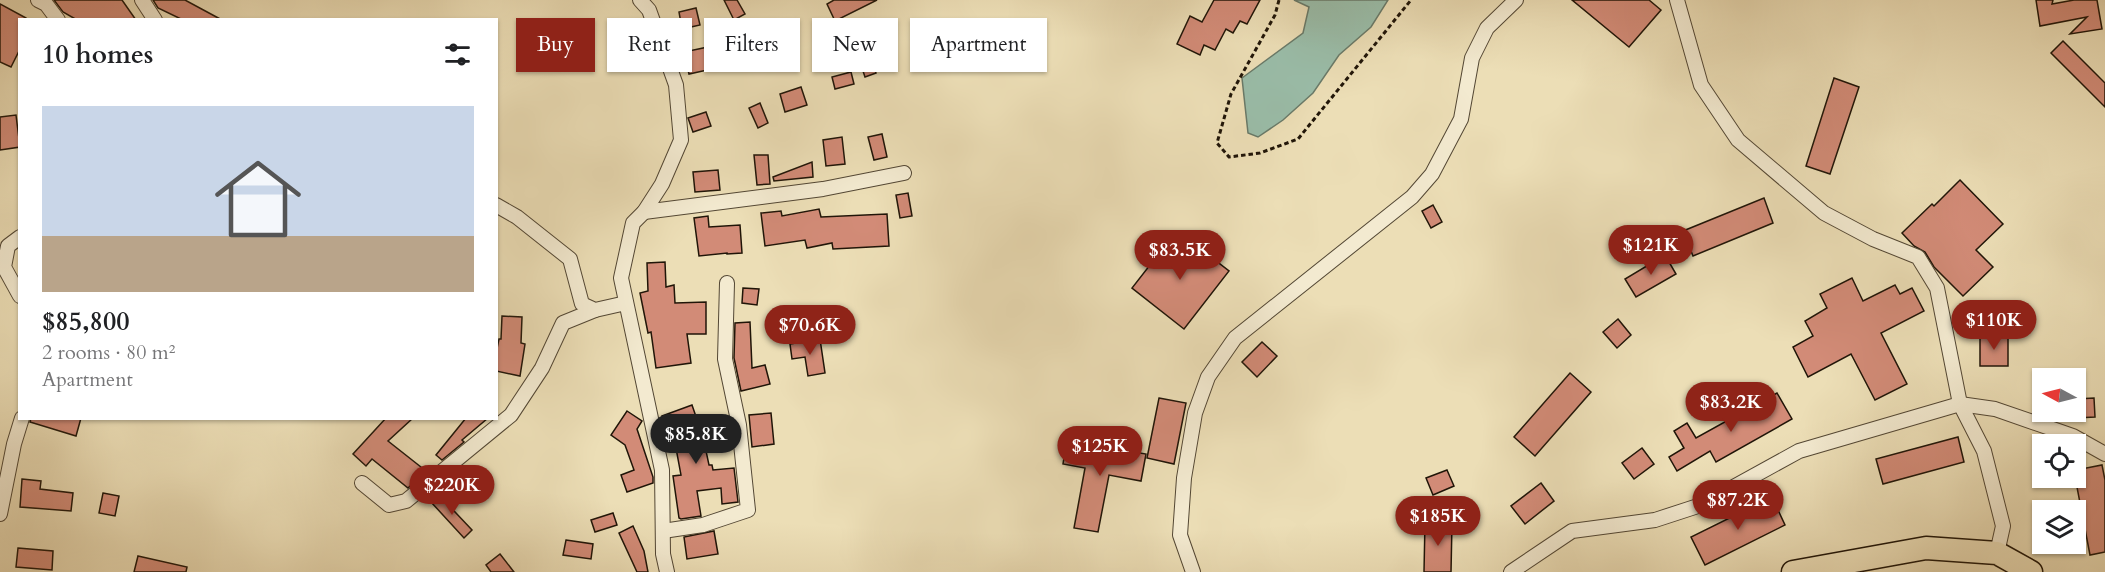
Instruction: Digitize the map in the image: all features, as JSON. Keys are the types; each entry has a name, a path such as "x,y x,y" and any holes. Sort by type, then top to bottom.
{"main road":[{"path":"1793,572 1926,548 1997,553 2031,572"}],"street":[{"path":"38,0 46,4 56,18"},
{"path":"142,0 154,18"},
{"path":"640,0 649,10 676,85 681,140 662,184 644,212 633,223 621,278 662,470 663,554 667,572"},
{"path":"1192,572 1180,535 1184,478 1195,413 1208,376 1235,338 1412,197 1432,174 1461,119 1472,58 1488,28 1516,0"},
{"path":"1677,0 1701,85 1738,140 1824,213 1873,239 1918,257 1936,288 1960,404 1984,451 2003,526 1997,553"},
{"path":"644,212 823,189 904,173"},
{"path":"498,206 517,217 570,259 582,304 595,310"},
{"path":"18,238 8,246 4,267 18,292"},
{"path":"663,531 703,525 748,510 739,425 725,359 727,283"},
{"path":"362,483 389,505 406,501 511,415 542,368 563,323 595,310 627,303"},
{"path":"1511,572 1572,531 1655,520 1692,508 1799,451 1960,404 1995,409 2073,436 2105,454"},
{"path":"0,514 14,444 21,420"}],"path":[{"path":"1279,0 1275,15 1231,94 1217,143 1229,157 1260,153 1298,139 1412,0"}],"shaded area":[{"path":"1294,0 1388,0 1371,27 1339,55 1313,93 1283,120 1258,137 1248,133 1242,78 1303,33 1309,7"}],"building":[{"path":"54,0 122,0 135,18 74,18 63,12"},
{"path":"153,0 185,0 218,18 179,18 158,8"},
{"path":"724,0 737,0 745,14 733,18"},
{"path":"834,0 877,0 841,18 834,18 827,4"},
{"path":"1214,0 1260,0 1247,24 1240,21 1233,33 1226,29 1215,50 1204,45 1200,55 1177,44 1190,16 1202,22"},
{"path":"1572,0 1649,0 1661,10 1629,47"},
{"path":"2036,0 2053,0 2052,4 2074,0 2097,0 2102,29 2070,34 2087,17 2040,26"},
{"path":"0,4 26,18 18,18 18,53 11,67 0,62"},
{"path":"696,8 700,25 692,27 692,18 680,18 679,12"},
{"path":"2063,41 2105,83 2105,107 2051,53"},
{"path":"704,48 704,71 689,74 689,72 692,72 692,50"},
{"path":"851,72 854,84 835,89 832,77"},
{"path":"863,72 876,72 876,73 865,77"},
{"path":"1834,78 1859,87 1830,174 1806,166"},
{"path":"801,87 807,105 785,112 780,94"},
{"path":"760,103 768,123 758,128 749,108"},
{"path":"706,112 711,126 693,132 688,118"},
{"path":"16,115 18,147 0,150 0,117"},
{"path":"882,134 887,157 874,160 868,137"},
{"path":"842,137 845,164 826,166 823,140"},
{"path":"754,155 768,155 770,184 757,185"},
{"path":"812,162 813,177 774,181 773,177"},
{"path":"718,170 720,190 695,192 693,172"},
{"path":"1960,180 2003,224 1976,250 1993,267 1963,296 1934,267 1925,252 1914,246 1902,233"},
{"path":"908,193 912,216 900,218 896,195"},
{"path":"1764,198 1773,223 1693,256 1683,231"},
{"path":"1433,205 1442,222 1431,228 1422,211"},
{"path":"819,209 821,217 887,214 889,246 833,249 832,243 807,248 805,240 765,246 761,213 781,211 782,216"},
{"path":"708,216 709,227 740,225 742,253 699,256 694,218"},
{"path":"1175,233 1200,253 1202,250 1229,271 1184,329 1132,288"},
{"path":"1665,255 1676,274 1636,297 1625,279"},
{"path":"665,262 666,287 674,285 675,303 706,302 706,334 687,334 691,363 656,368 651,332 648,333 640,293 648,291 647,263"},
{"path":"1852,278 1863,301 1895,285 1900,294 1912,288 1924,311 1881,333 1907,384 1875,400 1851,354 1808,377 1793,347 1813,336 1805,321 1827,308 1820,294"},
{"path":"743,288 759,289 757,305 742,303"},
{"path":"502,316 522,317 521,343 525,344 520,376 498,371 498,344 501,339"},
{"path":"1618,319 1631,335 1617,348 1603,332"},
{"path":"750,322 752,368 765,365 770,384 741,391 734,358 735,323"},
{"path":"1980,336 2008,336 2008,366 1980,366"},
{"path":"820,339 825,373 808,376 805,357 792,359 790,344"},
{"path":"1262,342 1277,356 1257,377 1242,362"},
{"path":"1570,373 1591,392 1535,456 1514,437"},
{"path":"1777,393 1792,419 1716,462 1710,451 1677,471 1669,457 1684,448 1674,431 1687,423 1696,438"},
{"path":"1159,398 1186,403 1174,464 1147,458"},
{"path":"2086,398 2094,398 2095,417 2086,417"},
{"path":"692,405 703,437 709,465 712,465 713,470 734,468 738,502 722,504 721,488 697,491 701,516 681,519 673,476 681,475 673,432 668,434 662,416"},
{"path":"627,411 642,421 637,429 653,483 627,492 621,475 634,470 625,445 611,435"},
{"path":"771,413 774,444 752,447 749,415"},
{"path":"30,420 80,420 76,436 30,422"},
{"path":"384,420 411,420 388,441 426,471 408,488 372,459 366,466 353,454"},
{"path":"464,420 486,420 442,460 436,455"},
{"path":"1958,437 1964,462 1883,484 1876,459"},
{"path":"1067,440 1146,454 1141,481 1109,475 1098,532 1074,528 1085,468 1063,464"},
{"path":"1642,448 1654,464 1634,479 1622,463"},
{"path":"2102,465 2105,480 2105,552 2090,555 2086,534 2086,500 2079,500 2077,488 2086,488 2086,468"},
{"path":"1447,470 1454,486 1433,495 1426,478"},
{"path":"22,479 41,481 40,489 73,493 71,511 20,507"},
{"path":"1541,483 1554,501 1525,524 1511,506"},
{"path":"103,493 119,496 115,516 99,513"},
{"path":"439,495 472,530 464,538 431,502"},
{"path":"1772,497 1785,525 1705,565 1691,537"},
{"path":"613,513 617,525 595,532 591,520"},
{"path":"1425,522 1452,523 1451,572 1424,572"},
{"path":"633,526 644,551 648,572 637,572 619,533"},
{"path":"714,531 718,554 687,559 684,537"},
{"path":"566,540 593,544 591,559 563,555"},
{"path":"18,548 53,551 52,570 16,567"},
{"path":"500,554 514,572 491,572 486,565"},
{"path":"138,556 187,567 186,572 134,572"}]}
